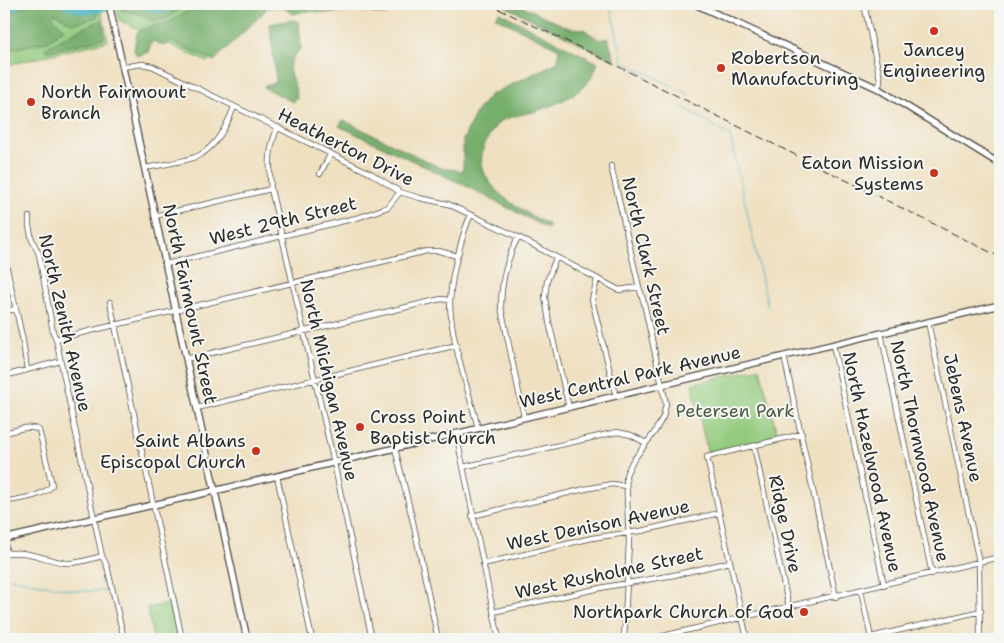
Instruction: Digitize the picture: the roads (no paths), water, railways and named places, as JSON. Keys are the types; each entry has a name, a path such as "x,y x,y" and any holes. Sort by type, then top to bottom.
{"street":[{"name":"North Fairmount Street","path":"109,4 247,639"},
{"path":"695,4 877,88 1000,164"},
{"path":"864,4 880,79 877,88"},
{"name":"Heatherton Drive","path":"122,67 142,64 152,66 372,174 400,192 448,204 518,237 619,290 639,287"},
{"path":"145,168 202,154 214,144 230,118 234,107"},
{"name":"North Michigan Avenue","path":"278,127 270,149 271,189 372,639"},
{"path":"320,174 331,154"},
{"name":"North Clark Street","path":"611,166 666,404 663,417 628,469 626,476 629,533 624,639"},
{"path":"156,216 271,189"},
{"name":"West 29th Street","path":"166,264 377,212 388,207 400,192"},
{"path":"472,215 467,223 457,256 450,300 453,327 478,428"},
{"name":"North Zenith Avenue","path":"30,217 28,226 39,254 53,332 102,556 107,566 124,639"},
{"path":"518,237 503,273 501,307 524,417"},
{"path":"56,339 427,252 439,251 457,256"},
{"path":"4,258 16,308 27,370"},
{"path":"556,258 547,280 545,297 569,408"},
{"path":"597,279 592,300 616,396"},
{"path":"186,359 441,300 450,300"},
{"path":"110,302 182,639"},
{"name":"West Central Park Avenue","path":"4,538 334,463 1000,305"},
{"path":"4,311 16,308"},
{"name":"Jebens Avenue","path":"928,322 979,562 980,639"},
{"name":"North Thornwood Avenue","path":"881,333 932,574"},
{"path":"197,408 457,345"},
{"name":"North Hazelwood Avenue","path":"833,345 884,585"},
{"path":"784,356 836,597"},
{"path":"4,376 61,362"},
{"path":"4,433 32,427 41,433 52,485 50,489 43,493 4,502"},
{"path":"463,467 617,432 631,435 646,443"},
{"path":"456,433 499,639"},
{"path":"746,639 707,457 802,434"},
{"name":"Ridge Drive","path":"754,446 789,608"},
{"path":"395,448 438,639"},
{"path":"277,476 312,639"},
{"path":"472,516 585,489 612,484 626,486"},
{"name":"West Denison Avenue","path":"482,564 609,534 629,533 719,514"},
{"path":"4,538 6,554 29,553 67,563 102,556"},
{"path":"650,639 836,597 1000,557"},
{"name":"West Rusholme Street","path":"493,612 730,562"},
{"path":"861,591 871,638 981,611"}],"waterway":[{"path":"4,13 18,4"},
{"path":"65,4 85,10 116,4"},
{"path":"142,4 160,9 174,4"},
{"path":"610,4 623,62 689,94"},
{"path":"683,107 730,136 768,307"},
{"path":"10,578 76,591 105,591"}],"railway":[{"path":"488,4 583,49 1000,257"}],"place":[{"name":"Jancey Engineering","path":"934,31"},
{"name":"Robertson Manufacturing","path":"721,68"},
{"name":"North Fairmount Branch","path":"31,102"},
{"name":"Eaton Mission Systems","path":"934,173"},
{"name":"Cross Point Baptist Church","path":"360,427"},
{"name":"Saint Albans Episcopal Church","path":"256,451"},
{"name":"Northpark Church of God","path":"804,612"}],"park label":[{"name":"Petersen Park","path":"735,411"}]}
